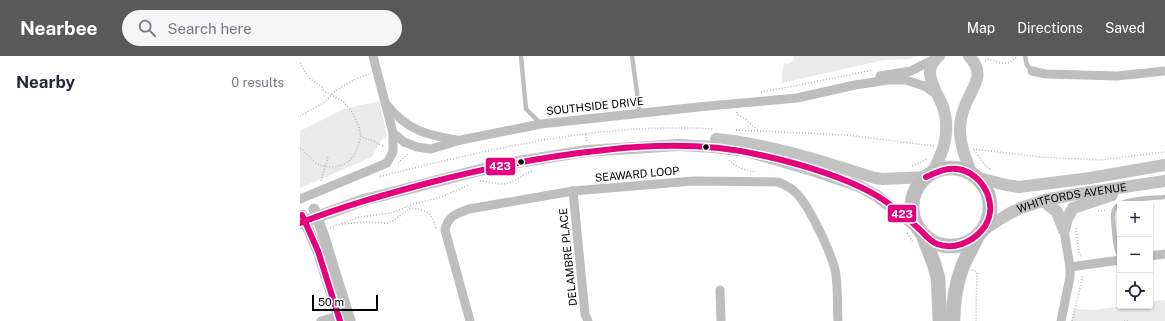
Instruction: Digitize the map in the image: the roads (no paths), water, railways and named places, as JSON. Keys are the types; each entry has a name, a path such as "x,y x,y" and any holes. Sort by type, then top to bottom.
{"main road":[{"path":"953,321 954,301 963,265 980,233 988,222 991,203 989,194 975,175 963,150 960,130 964,107 977,82 978,70 974,61 969,56"},
{"path":"937,318 938,278 934,264 913,214 912,200 917,188 929,174 944,148 947,134 944,110 935,93 930,75 932,63 938,57"},
{"path":"302,218 366,191 492,160 604,143 670,138 704,138 733,141 799,156 883,179 929,174 945,168 958,168 975,175"},
{"path":"315,213 499,165 586,151 678,145 746,151 812,170 858,186 889,204 935,243 950,246 964,244 980,233"},
{"name":"WHITFORDS AVENUE","path":"975,175 1006,185 1019,187 1083,179 1165,165"},
{"name":"WHITFORDS AVENUE","path":"980,233 1010,213 1045,200 1165,181"},
{"path":"1064,230 1067,219 1073,208 1137,186"},
{"path":"1045,200 1046,203 1057,212 1064,230"}],"street":[{"name":"SOUTHSIDE DRIVE","path":"373,56 393,133 404,142 417,147 431,149 461,140 541,124 797,98 855,85 888,80 906,80 924,86 935,93"},
{"name":"SOUTHSIDE DRIVE","path":"733,104 795,93 853,80 911,71 938,57"},
{"path":"1032,71 1046,74 1116,76 1165,71"},
{"name":"SOUTHSIDE DRIVE","path":"386,104 402,122 416,130 443,138 461,140"},
{"path":"300,199 387,162 391,158 393,152 393,133"},
{"name":"SEAWARD LOOP","path":"470,321 446,238 446,223 455,214 468,209 573,191 693,181 774,182 789,186 797,193 807,206 833,260 836,275 838,321"},
{"name":"DELAMBRE PLACE","path":"573,191 585,314 588,321"},
{"path":"315,213 344,318"},
{"path":"302,218 344,318"},
{"path":"1061,321 1069,288 1070,267 1064,230"},
{"path":"1153,256 1165,254"},
{"path":"1070,267 1117,259"},
{"path":"720,290 721,321"},
{"path":"322,321 344,318"}],"lane":[{"path":"521,56 526,109 541,124"},
{"path":"632,56 640,114"},
{"path":"1025,56 1027,65 1032,71"},
{"path":"1117,248 1113,214 1118,204 1165,197"}]}
